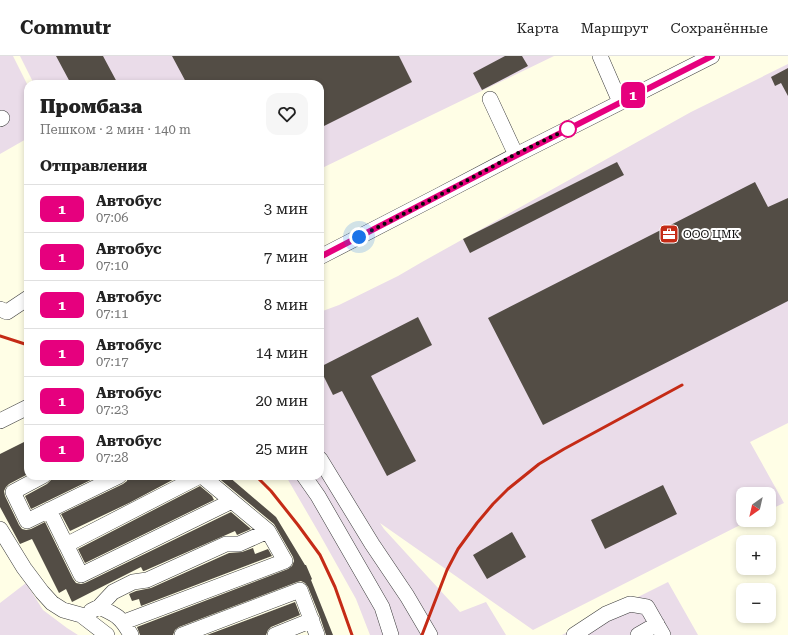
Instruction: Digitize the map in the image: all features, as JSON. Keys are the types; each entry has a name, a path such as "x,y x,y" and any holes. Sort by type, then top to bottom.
{"street":[{"path":"600,56 620,102"},
{"path":"324,255 516,154 712,56"},
{"path":"490,99 516,154"},
{"path":"0,309 7,312 24,301"},
{"path":"0,421 24,408"},
{"path":"324,466 430,635"},
{"path":"36,480 13,492 27,521 111,480"},
{"path":"66,545 193,480"},
{"path":"99,607 114,614 128,629 285,560 268,530 206,480"},
{"path":"307,480 318,496 382,607 391,635"},
{"path":"49,510 81,575 232,501"},
{"path":"0,529 24,568 52,603 63,610 81,615 106,635"},
{"path":"81,615 99,607 113,592 133,582 147,580 226,544 239,544 268,530"},
{"path":"182,635 300,590 317,635"},
{"path":"574,635 606,614 630,604 647,607 660,630 638,635"},
{"path":"275,635 312,620"}],"shaded area":[{"path":"0,56 13,56 25,80 24,140 0,154"},
{"path":"20,56 554,56 324,167 324,80 32,80"},
{"path":"788,64 788,423 750,442 775,487 736,487 736,527 533,630 380,523 460,612 486,602 506,635 370,635 356,599 288,480 324,480 324,311 339,305 398,276 691,112"},
{"path":"776,489 784,503 776,507"},
{"path":"668,582 698,635 562,635"},
{"path":"26,583 43,610 78,635 0,635 0,603"}],"building":[{"path":"56,56 103,56 116,80 69,80"},
{"path":"172,56 399,56 412,82 324,126 324,80 185,80"},
{"path":"505,56 522,56 528,66 482,90 473,73"},
{"path":"788,68 788,96 781,83 775,86 771,77"},
{"path":"617,162 624,175 470,253 463,239"},
{"path":"755,182 768,207 788,198 788,301 543,425 488,318"},
{"path":"418,317 432,345 371,376 416,461 387,476 342,391 333,395 324,377 324,365"},
{"path":"24,442 24,476 6,487 4,491 5,496 22,529 31,529 45,522 76,583 85,583 231,512 251,529 237,535 235,531 144,571 141,567 72,602 66,589 59,593 32,539 20,544 0,507 0,454"},
{"path":"51,480 91,480 31,509 25,496 47,484"},
{"path":"172,480 129,503 70,531 61,514 127,481"},
{"path":"221,480 233,480 276,517 306,565 333,635 326,635 308,587 301,581 179,627 175,630 173,635 140,635 137,627 288,569 292,566 294,561 293,557 274,524"},
{"path":"663,485 677,514 605,549 591,520"},
{"path":"200,486 212,496 214,500 85,563 78,549"},
{"path":"512,532 526,557 487,579 473,555"},
{"path":"253,548 255,554 268,549 272,556 141,606 139,599 132,601 129,594 151,588 229,553 242,552"},
{"path":"295,602 300,615 271,627 266,635 207,635"}],"railway":[{"path":"0,336 24,344"},
{"path":"422,635 447,570 458,549 477,523 508,489 539,464 564,449 682,385"},
{"path":"260,480 271,491 320,555 335,587 352,635"}],"bus line":[{"name":"1","path":"324,255 516,154 712,56"}],"place":[{"name":"ООО ЦМК","path":"669,234"}],"route":[{"path":"359,237 516,154 568,129"}]}
